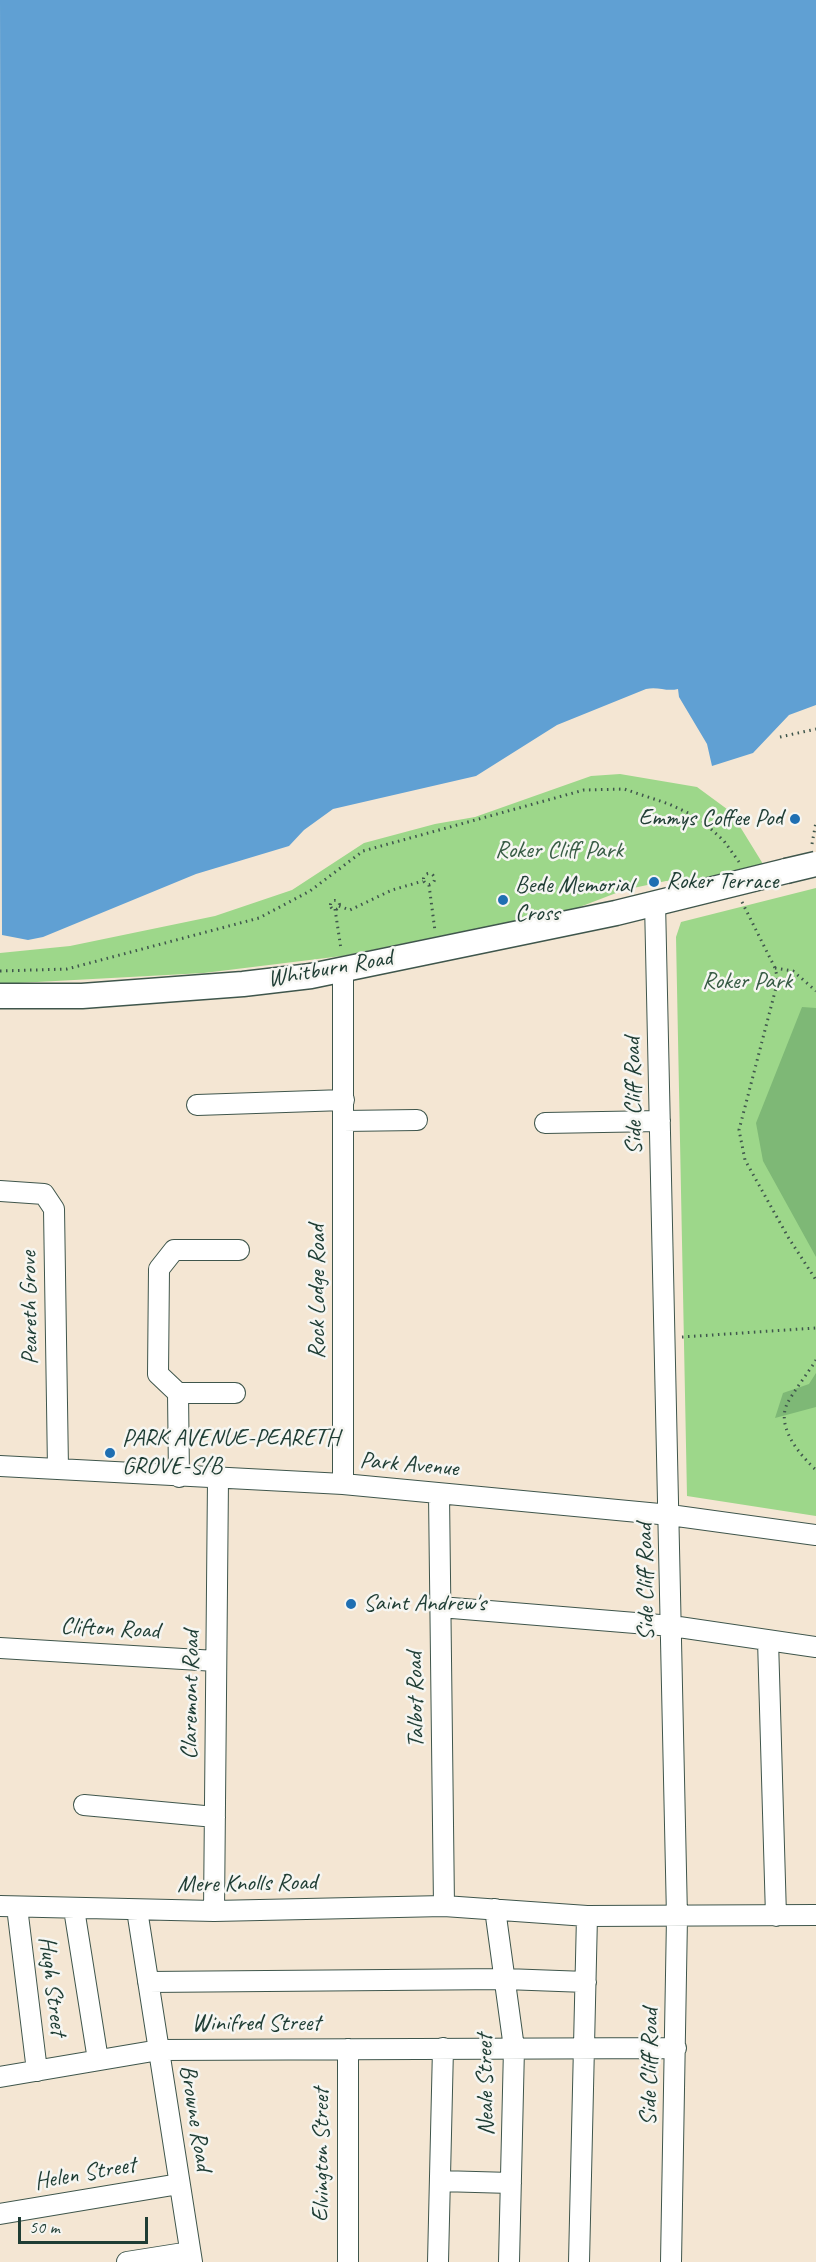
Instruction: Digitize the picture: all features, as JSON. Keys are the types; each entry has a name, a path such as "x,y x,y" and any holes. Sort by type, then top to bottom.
{"main road":[{"path":"655,902 732,877 786,871 816,864"},
{"name":"Whitburn Road","path":"0,996 82,996 243,984 342,963 616,913 655,902"}],"street":[{"name":"Side Cliff Road","path":"655,902 677,1917 671,2262"},
{"name":"Rock Lodge Road","path":"342,963 344,1484"},
{"path":"197,1105 344,1100"},
{"path":"344,1121 417,1120"},
{"path":"545,1123 660,1121"},
{"name":"Peareth Grove","path":"0,1191 44,1194 54,1209 58,1469"},
{"path":"235,1393 178,1393 158,1374 159,1269 174,1250 239,1250"},
{"path":"178,1393 179,1477"},
{"name":"Park Avenue","path":"0,1466 344,1484 670,1515 816,1535"},
{"name":"Claremont Road","path":"214,1911 218,1479"},
{"name":"Talbot Road","path":"439,1494 444,1906"},
{"path":"440,1607 672,1626 816,1647"},
{"path":"768,1640 776,1916"},
{"name":"Clifton Road","path":"0,1648 216,1661"},
{"path":"84,1805 215,1817"},
{"name":"Mere Knolls Road","path":"8,1907 214,1911 444,1906 587,1916"},
{"name":"Hugh Street","path":"8,1907 37,2071"},
{"path":"74,1909 98,2060"},
{"name":"Neale Street","path":"495,1909 514,2048 509,2262"},
{"name":"Browne Road","path":"137,1910 191,2257"},
{"path":"579,2262 587,1916 816,1915"},
{"path":"148,1982 505,1979 586,1982"},
{"path":"438,2262 443,2048"},
{"name":"Winifred Street","path":"0,2077 159,2050 676,2048"},
{"name":"Elvington Street","path":"348,2049 348,2262"},
{"path":"440,2181 511,2183"},
{"name":"Helen Street","path":"0,2214 179,2184"},
{"path":"127,2262 191,2257"}],"path":[{"path":"780,737 816,729"},
{"path":"0,971 67,969 259,918 310,891 363,851 584,790 624,789 669,804 699,818 724,841 740,863 732,877 775,968 778,980 739,1130 745,1160 788,1238 816,1280"},
{"path":"334,909 339,906 351,909 392,890 423,881 427,874 431,874 435,879 429,885"},
{"path":"423,881 429,885 436,938"},
{"path":"339,906 336,900 331,901 330,906 334,909 342,963"},
{"path":"775,968 793,971 815,991"},
{"path":"666,1338 816,1328"},
{"path":"816,1360 786,1406 786,1428 796,1451 816,1470"}],"green space":[{"name":"Roker Cliff Park","path":"620,774 697,787 731,812 763,864 719,879 666,881 624,890 577,908 342,956 204,973 0,984 0,953 70,946 215,916 292,890 364,843 435,824 475,817 591,776"},
{"name":"Roker Park","path":"816,888 816,1516 687,1496 676,937 681,922"},
{"path":"802,1007 816,1008 816,1257 763,1161 756,1123"},
{"path":"816,1373 816,1407 775,1418 783,1393 809,1384"}],"water":[{"path":"0,0 816,0 816,705 789,715 753,753 712,766 707,744 679,697 678,689 646,689 557,725 476,776 333,809 304,830 289,846 196,874 43,937 28,940 2,935"}],"place":[{"name":"Emmys Coffee Pod","path":"795,819"},
{"name":"Roker Terrace","path":"654,882"},
{"name":"Bede Memorial Cross","path":"503,900"},
{"name":"PARK AVENUE-PEARETH GROVE-S/B","path":"110,1453"},
{"name":"Saint Andrew's","path":"351,1604"}]}
